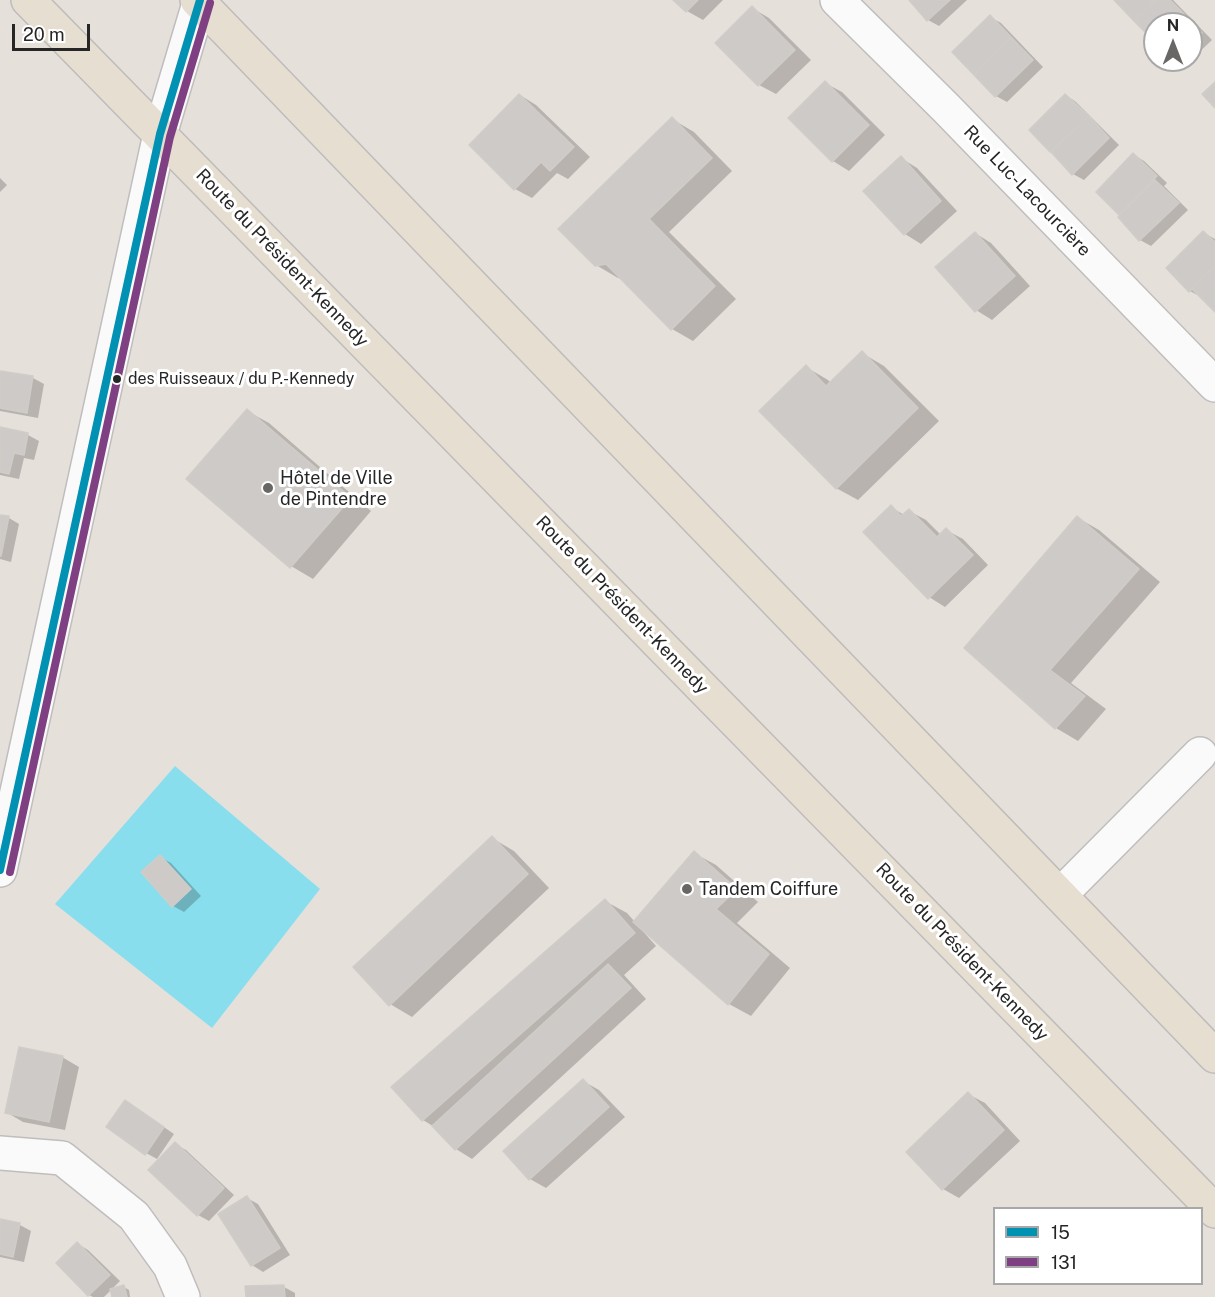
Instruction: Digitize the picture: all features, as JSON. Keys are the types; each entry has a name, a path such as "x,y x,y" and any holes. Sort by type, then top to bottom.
{"main road":[{"name":"Route du Président-Kennedy","path":"28,0 1215,1211"},
{"path":"199,1 1215,1056"}],"street":[{"name":"Rue Luc-Lacourcière","path":"837,0 946,108 1215,385"},
{"path":"0,870 160,134 199,1"},
{"path":"1060,895 1200,754"},
{"path":"0,1153 62,1158 134,1216 170,1266 183,1297"}],"water":[{"path":"175,766 320,889 212,1028 55,904"}],"building":[{"path":"673,0 698,0 686,12"},
{"path":"909,0 950,0 927,21"},
{"path":"1114,0 1156,0 1143,12 1134,21"},
{"path":"1156,0 1170,0 1181,11 1180,12 1143,12"},
{"path":"752,6 795,50 758,86 715,43"},
{"path":"1143,12 1143,30 1134,21"},
{"path":"990,15 1011,37 974,75 952,52"},
{"path":"1011,37 1033,60 995,97 974,75"},
{"path":"825,81 869,125 832,162 788,118"},
{"path":"1215,82 1215,108 1202,94"},
{"path":"519,94 574,147 550,171 541,162 514,190 469,145"},
{"path":"1065,94 1089,116 1050,152 1029,130"},
{"path":"1089,116 1109,138 1072,175 1051,152"},
{"path":"672,117 712,158 649,219 715,286 671,330 606,264 595,266 558,229"},
{"path":"1133,153 1157,176 1119,215 1096,192"},
{"path":"901,156 941,201 904,235 863,191"},
{"path":"1155,180 1179,203 1139,241 1118,217"},
{"path":"1203,231 1215,242 1215,266 1189,292 1166,268"},
{"path":"975,232 1015,276 975,312 935,267"},
{"path":"1215,266 1215,312 1192,289"},
{"path":"862,351 918,408 836,489 759,411 806,365 826,386"},
{"path":"0,371 33,376 27,413 0,408"},
{"name":"Hôtel de Ville de Pintendre","path":"247,409 351,498 290,568 186,479"},
{"path":"0,427 28,433 24,455 14,453 9,474 0,472"},
{"path":"891,505 901,516 909,509 937,537 946,528 973,555 928,599 863,532"},
{"path":"0,515 9,516 1,556 0,556"},
{"path":"1077,516 1139,569 1050,670 1085,696 1055,729 964,648"},
{"path":"492,836 528,874 389,1006 353,967"},
{"path":"694,851 737,889 716,909 769,954 728,1005 633,922"},
{"path":"160,855 191,889 172,907 141,872"},
{"path":"605,899 635,933 422,1121 391,1087"},
{"path":"608,964 631,988 455,1150 432,1126"},
{"path":"19,1047 63,1056 49,1122 5,1113"},
{"path":"583,1079 609,1107 529,1180 503,1151"},
{"path":"968,1092 1004,1130 942,1190 906,1152"},
{"path":"125,1100 164,1127 145,1155 106,1127"},
{"path":"175,1142 224,1188 197,1216 148,1170"},
{"path":"247,1196 280,1248 251,1266 218,1214"},
{"path":"0,1219 20,1223 13,1257 0,1254"},
{"path":"77,1242 110,1275 88,1296 56,1263"},
{"path":"124,1285 127,1297 112,1297 110,1289"},
{"path":"284,1285 285,1297 246,1297 245,1286"}],"transit line":[{"name":"15","path":"0,870 160,134 200,0"},
{"name":"131","path":"10,872 170,137 210,3"}],"place":[{"name":"des Ruisseaux / du P.-Kennedy","path":"117,379"},
{"name":"Hôtel de Ville de Pintendre","path":"268,488"},
{"name":"Tandem Coiffure","path":"687,889"}]}
